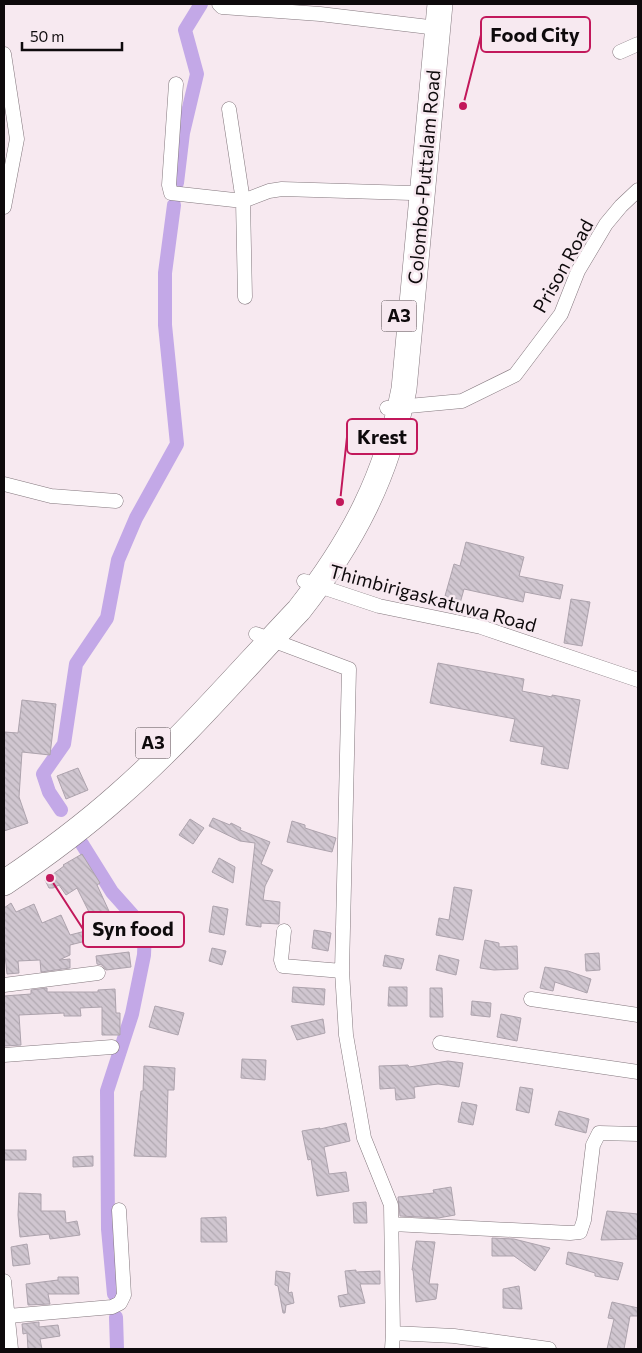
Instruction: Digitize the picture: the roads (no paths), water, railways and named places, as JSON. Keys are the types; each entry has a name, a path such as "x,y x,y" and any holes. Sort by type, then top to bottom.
{"highway":[{"name":"Colombo-Puttalam Road","path":"4,882 78,830 120,795 167,748 311,584 325,552 350,510 372,461 406,369 440,4"},
{"name":"Colombo-Puttalam Road","path":"393,408 399,316 430,16"},
{"name":"Colombo-Puttalam Road","path":"4,866 15,860 67,821 110,786 263,637"}],"street":[{"path":"220,4 222,7 320,14 430,16"},
{"path":"620,52 638,44"},
{"path":"4,54 6,84 17,139 4,207"},
{"path":"176,84 168,185 171,193 243,201 269,191 282,189 411,193"},
{"path":"230,109 243,201 245,297"},
{"name":"Prison Road","path":"393,408 462,401 515,375 561,314 578,271 606,224 638,190"},
{"path":"4,484 50,496 116,501"},
{"name":"Thimbirigaskatuwa Road","path":"311,584 379,606 481,627 638,680"},
{"path":"263,637 349,668 342,971 346,1035 364,1138 391,1205 392,1349"},
{"path":"284,932 281,960 283,966 342,971"},
{"path":"4,985 98,973"},
{"path":"531,999 638,1015"},
{"path":"440,1043 638,1072"},
{"path":"4,1055 112,1047"},
{"path":"392,1224 580,1232 584,1220 594,1145 599,1133 638,1134"},
{"path":"8,1316 112,1307 120,1302 124,1295 119,1210"},
{"path":"4,1281 11,1349"},
{"path":"393,1334 454,1336 549,1349"}],"waterway":[{"path":"177,183 183,133 197,74 185,30 201,4"},
{"path":"61,810 49,792 43,774 64,744 76,664 107,618 118,560 136,518 177,444 165,325 165,273 174,205"},
{"path":"82,844 112,892 145,929 144,955 132,1014 107,1091 108,1229 114,1294"},
{"path":"116,1317 117,1349"}],"place":[{"name":"Food City","path":"463,106"},
{"name":"Krest","path":"340,502"},
{"name":"Syn food","path":"50,878"}]}
